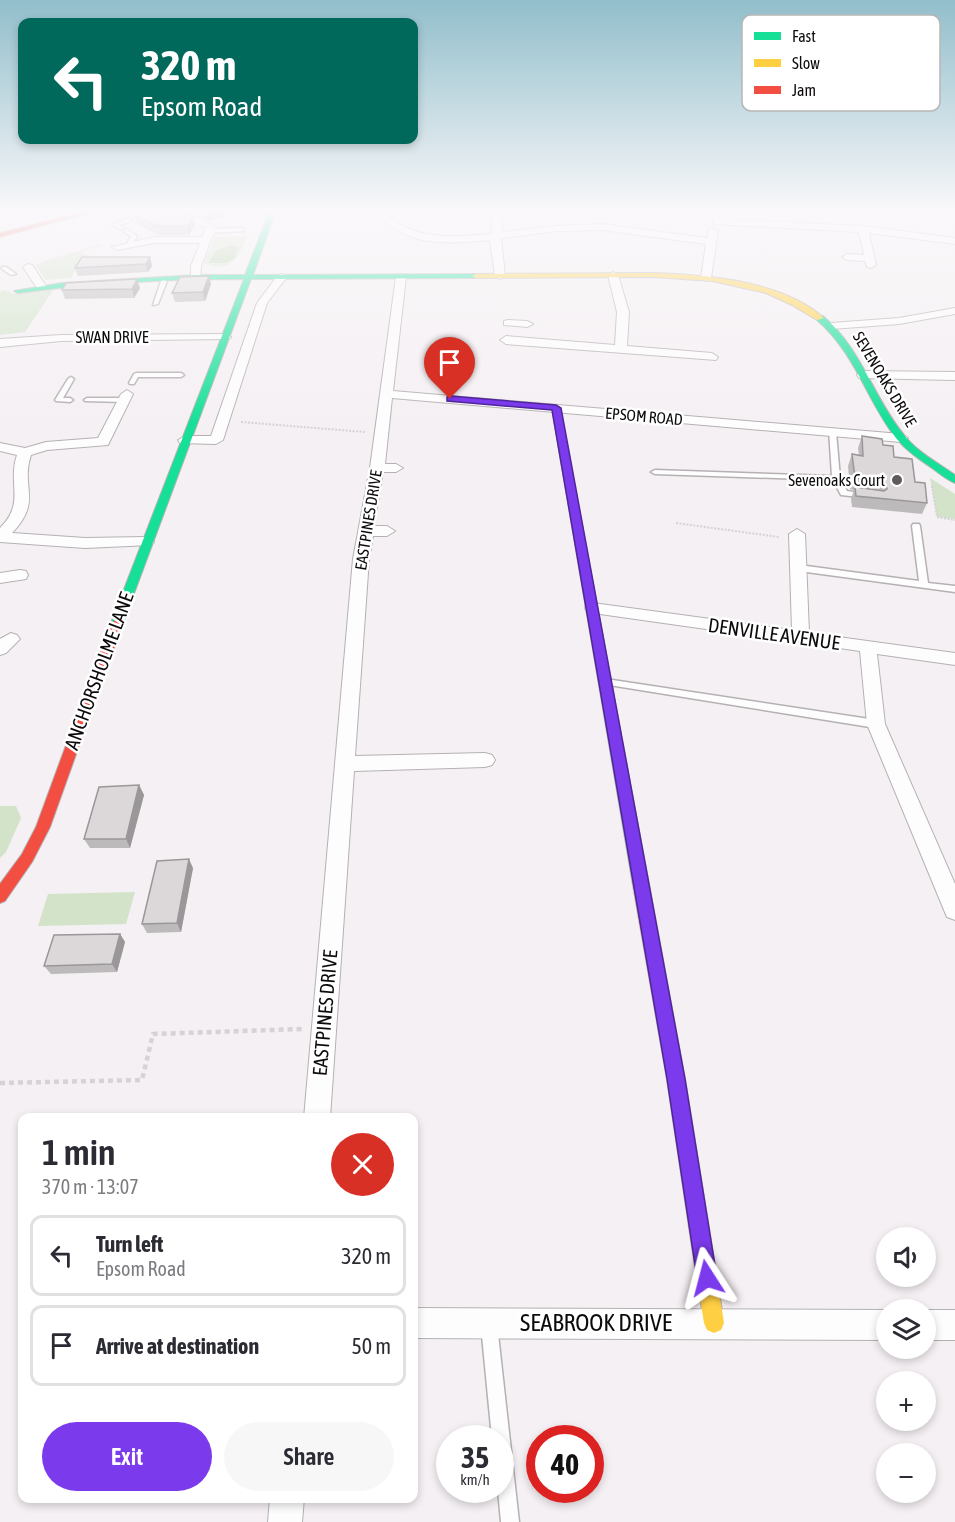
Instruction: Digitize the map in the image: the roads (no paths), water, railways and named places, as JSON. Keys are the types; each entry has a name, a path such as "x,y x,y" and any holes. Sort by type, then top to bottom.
{"main road":[{"name":"SEVENOAKS DRIVE","path":"18,291 67,282 174,280"},
{"name":"ANCHORSHOLME LANE","path":"0,896 27,858 43,827 146,542 247,280"},
{"name":"SEVENOAKS DRIVE","path":"716,280 772,294 801,306 831,326 843,340 901,438 955,480"},
{"path":"556,408 676,1079 714,1323"}],"street":[{"path":"37,280 41,286"},
{"path":"185,440 215,445 262,303 280,280"},
{"name":"EASTPINES DRIVE","path":"317,1113 365,531 387,394 401,280"},
{"path":"613,280 623,312 621,349"},
{"path":"831,326 899,321 955,312"},
{"path":"518,324 511,340 712,357"},
{"name":"SWAN DRIVE","path":"0,344 61,338 225,337"},
{"path":"863,375 955,376"},
{"path":"0,447 25,452 46,446 103,442 127,392"},
{"name":"EPSOM ROAD","path":"387,394 901,438"},
{"path":"0,537 21,512 19,474 25,452"},
{"path":"376,468 396,468"},
{"path":"365,531 387,531"},
{"path":"0,537 85,543 146,542"},
{"path":"797,537 801,638"},
{"path":"0,578 20,575"},
{"name":"DENVILLE AVENUE","path":"593,608 955,659"},
{"path":"868,647 876,724 955,910"},
{"path":"345,764 485,760"},
{"name":"SEABROOK DRIVE","path":"418,1323 876,1324"},
{"path":"936,1325 955,1325"},
{"path":"285,1522 287,1503"}],"lane":[{"path":"155,304 164,281"},
{"path":"87,400 127,392 136,375 181,375"},
{"path":"70,400 58,400 71,379"},
{"path":"832,432 836,478 844,494 877,498"},
{"path":"655,472 836,478"},
{"path":"916,526 924,585"},
{"path":"799,568 955,589"},
{"path":"606,682 876,724"},
{"path":"489,1324 510,1522"}],"place":[{"name":"Sevenoaks Court","path":"897,480"}]}
